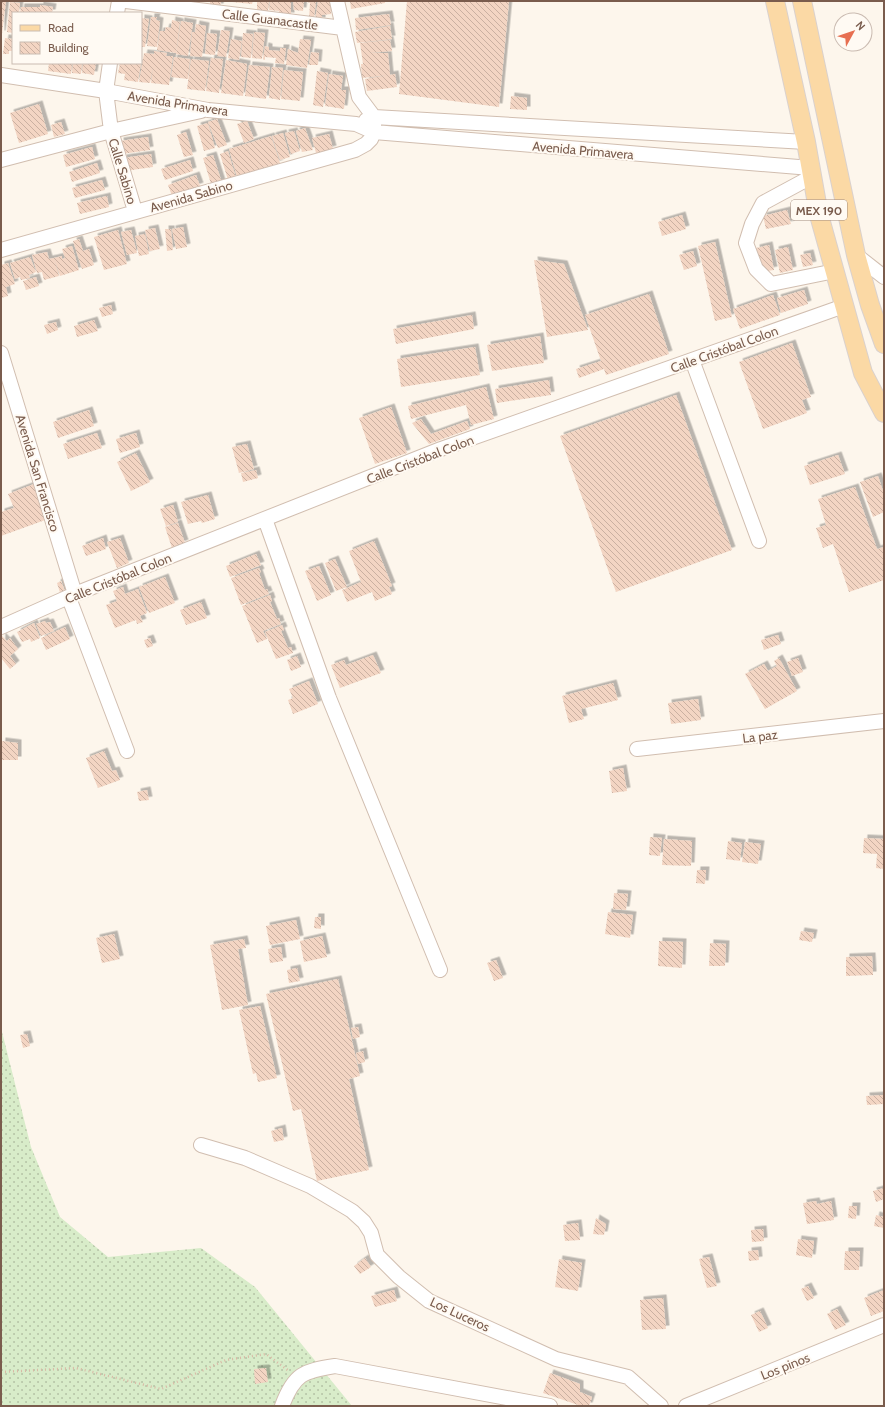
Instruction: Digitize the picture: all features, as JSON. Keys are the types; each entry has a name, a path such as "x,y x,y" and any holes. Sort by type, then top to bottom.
{"main road":[{"name":"MEX 190","path":"774,1 806,142 819,215 863,372 884,413"},
{"name":"MEX 190","path":"802,1 856,255 870,305 884,344"}],"street":[{"path":"117,12 119,1"},
{"name":"Calle Guanacastle","path":"126,1 343,28"},
{"path":"337,1 359,97 374,117 374,132"},
{"name":"Calle Sabino","path":"110,64 106,91 111,131 135,211"},
{"name":"Avenida Primavera","path":"1,75 106,91 208,110 356,124 374,132 812,172"},
{"path":"1,160 111,131 208,110"},
{"name":"Avenida Primavera","path":"356,124 374,117 806,142"},
{"name":"Avenida Sabino","path":"1,250 355,150 366,144 374,132"},
{"path":"812,172 763,203 752,224 746,243 756,269 771,284 835,271"},
{"path":"856,255 883,275"},
{"name":"Calle Cristóbal Colon","path":"1,627 72,596 441,449 844,306"},
{"name":"Avenida San Francisco","path":"1,353 72,596 127,751"},
{"path":"692,360 759,541"},
{"path":"265,519 329,698 440,970"},
{"name":"La paz","path":"637,749 884,721"},
{"name":"Los Luceros","path":"201,1145 252,1161 310,1186 352,1211 364,1222 371,1233 377,1255 399,1277 429,1301 556,1359 628,1377 661,1406"},
{"name":"Los pinos","path":"686,1406 884,1325"},
{"path":"282,1406 287,1392 296,1378 313,1370 336,1366 550,1406"}],"path":[{"path":"1,1372 76,1368 161,1389 226,1360 266,1354 279,1362 296,1378"}],"green space":[{"path":"1,1028 31,1147 60,1217 108,1257 201,1248 255,1287 352,1406 1,1406"}],"building":[{"path":"1,1 6,1 2,34 1,34"},
{"path":"210,1 221,1 220,7 210,6"},
{"path":"232,1 253,1 252,4"},
{"path":"257,1 269,1 268,12 257,11"},
{"path":"270,1 291,1 291,16 279,15 279,11 269,10"},
{"path":"293,1 304,1 303,11 294,10"},
{"path":"305,1 316,1 314,19 309,18 310,3"},
{"path":"318,1 330,1 331,14 322,15 322,21 315,20"},
{"path":"350,1 385,1 385,3 351,9"},
{"path":"407,1 509,1 499,107 399,94"},
{"path":"10,2 20,3 19,12 12,12 12,33 7,32"},
{"path":"40,5 53,7 52,12 20,12 21,7 40,7"},
{"path":"389,14 391,25 356,30 355,18"},
{"path":"151,17 157,17 156,20 160,21 157,47 147,46"},
{"path":"142,18 149,19 145,47 142,47"},
{"path":"172,20 180,22 176,53 157,50 160,31 165,31 166,27 171,28"},
{"path":"181,21 193,23 188,56 176,54"},
{"path":"196,24 206,26 202,57 190,56 192,32 195,32"},
{"path":"390,26 392,39 357,43 355,32"},
{"path":"221,30 230,31 226,57 217,56"},
{"path":"254,32 265,33 262,59 252,58"},
{"path":"207,33 217,34 215,55 205,54"},
{"path":"243,33 253,34 251,58 241,57"},
{"path":"5,38 12,39 12,51 9,51 9,54 3,54"},
{"path":"231,39 242,41 239,60 228,58"},
{"path":"300,39 311,40 307,68 286,65 288,49 298,53"},
{"path":"390,40 392,51 370,53 388,53 390,75 362,78 361,64 363,64 360,43"},
{"path":"265,46 269,47 269,50 280,51 280,48 286,48 284,64 275,63 276,58 265,57 265,60 263,59"},
{"path":"154,51 167,53 166,56 173,56 169,85 151,83 153,67 150,83 139,82 144,53 154,54"},
{"path":"311,52 319,53 318,65 309,65"},
{"path":"174,57 190,59 188,79 171,77"},
{"path":"211,58 223,59 219,93 206,91"},
{"path":"191,59 209,61 205,91 187,89"},
{"path":"226,60 247,64 243,96 221,93"},
{"path":"49,64 72,64 71,74 48,71"},
{"path":"73,64 82,64 81,74 72,73"},
{"path":"83,64 96,64 94,75 82,73"},
{"path":"120,64 141,64 138,82 124,80 125,74 118,73"},
{"path":"249,65 270,67 266,99 245,96"},
{"path":"272,67 283,68 280,100 269,98"},
{"path":"284,70 303,72 300,101 281,99"},
{"path":"317,71 328,73 323,107 313,105"},
{"path":"329,74 343,76 341,90 346,90 344,109 325,106"},
{"path":"395,74 397,87 367,91 365,79"},
{"path":"511,96 527,98 527,110 510,109"},
{"path":"39,104 48,134 19,143 10,113"},
{"path":"217,119 227,145 218,148 208,122"},
{"path":"247,121 254,139 244,143 237,124"},
{"path":"61,122 65,134 54,137 51,125"},
{"path":"208,123 215,148 204,151 197,126"},
{"path":"305,128 313,150 302,152 296,131"},
{"path":"294,131 300,151 291,154 285,133"},
{"path":"186,132 193,155 184,157 177,135"},
{"path":"283,133 290,157 280,160 272,136"},
{"path":"329,134 333,149 316,153 312,138"},
{"path":"271,136 280,163 237,177 229,149"},
{"path":"148,137 150,150 122,154 120,141"},
{"path":"92,147 95,159 66,167 63,155"},
{"path":"228,151 236,178 228,180 220,154"},
{"path":"151,154 153,167 125,171 123,158"},
{"path":"213,155 222,183 212,187 203,158"},
{"path":"190,160 193,171 165,180 161,169"},
{"path":"97,163 100,173 72,182 69,172"},
{"path":"196,175 200,186 172,196 168,185"},
{"path":"102,180 105,190 75,198 72,188"},
{"path":"107,196 109,207 80,214 77,203"},
{"path":"787,210 791,224 766,229 763,216"},
{"path":"682,215 686,229 662,236 658,222"},
{"path":"183,227 187,247 176,249 172,229"},
{"path":"155,228 160,249 150,251 145,230"},
{"path":"165,229 171,229 173,250 167,251"},
{"path":"118,230 127,264 104,270 94,237"},
{"path":"131,230 137,253 127,255 121,232"},
{"path":"145,234 149,254 139,256 135,236"},
{"path":"79,239 83,251 89,249 94,265 82,269 73,241"},
{"path":"715,242 732,317 715,321 698,246"},
{"path":"769,245 774,270 761,272 756,248"},
{"path":"72,246 79,270 60,276 54,258 62,256 62,259 65,258 62,249"},
{"path":"788,247 793,270 780,273 775,250"},
{"path":"693,251 697,266 684,270 679,255"},
{"path":"47,252 49,259 54,258 59,276 44,280 42,272 37,273 32,255"},
{"path":"810,253 813,265 803,267 800,255"},
{"path":"30,257 36,272 29,275 30,278 21,280 20,277 15,279 10,263"},
{"path":"534,260 564,264 588,330 547,337"},
{"path":"8,263 15,284 6,287 8,296 1,298 1,265"},
{"path":"36,277 39,286 26,290 23,281"},
{"path":"804,290 808,304 781,313 777,298"},
{"path":"649,294 669,354 606,375 604,369 579,378 576,369 601,361 585,315"},
{"path":"773,295 780,315 740,329 733,309"},
{"path":"111,305 113,314 102,317 99,308"},
{"path":"472,315 474,329 396,344 393,329"},
{"path":"94,320 98,331 77,337 74,326"},
{"path":"56,322 58,330 47,334 44,325"},
{"path":"540,336 544,363 492,371 487,345"},
{"path":"792,343 811,397 802,400 807,413 763,429 739,362"},
{"path":"475,347 480,375 401,387 397,359"},
{"path":"549,380 551,395 497,403 495,389"},
{"path":"486,387 494,419 471,425 466,405 411,419 408,406"},
{"path":"676,395 732,550 616,592 560,436"},
{"path":"391,407 407,453 375,464 359,418"},
{"path":"89,410 94,426 58,438 53,422"},
{"path":"421,419 431,434 467,421 470,429 429,444 412,423"},
{"path":"97,433 102,448 68,459 63,444"},
{"path":"136,433 140,447 120,453 116,439"},
{"path":"247,444 254,469 239,473 232,447"},
{"path":"136,453 150,482 131,491 117,462"},
{"path":"838,455 845,474 810,485 804,466"},
{"path":"256,470 258,478 243,482 241,473"},
{"path":"878,476 884,494 884,512 873,517 860,482"},
{"path":"34,484 48,519 1,536 1,512 14,508 8,494"},
{"path":"855,487 877,549 884,547 884,580 849,592 833,544 823,548 816,528 826,525 818,499"},
{"path":"208,495 215,519 202,523 201,521 188,524 181,502"},
{"path":"173,505 178,522 166,526 160,509"},
{"path":"178,523 185,543 172,548 165,527"},
{"path":"103,538 106,549 86,556 82,546"},
{"path":"120,538 129,563 117,568 107,542"},
{"path":"374,541 392,586 389,587 392,594 375,601 372,592 347,602 342,590 361,582 349,551"},
{"path":"256,554 261,565 230,577 226,566"},
{"path":"335,559 347,587 336,591 325,563"},
{"path":"319,566 331,595 317,601 305,571"},
{"path":"259,568 261,572 259,573 265,590 267,589 269,594 241,605 231,578"},
{"path":"165,577 175,603 149,613 139,587"},
{"path":"61,581 66,594 61,596 57,583"},
{"path":"123,587 125,594 138,589 147,613 140,616 143,622 137,624 136,620 115,628 106,605 117,601 113,591"},
{"path":"270,595 272,601 270,602 277,619 279,618 281,624 263,631 267,639 257,643 242,606"},
{"path":"201,602 207,618 186,625 180,610"},
{"path":"45,621 46,623 50,622 54,631 41,636 36,624"},
{"path":"34,623 40,638 31,642 30,639 22,642 17,632"},
{"path":"282,625 284,630 281,631 288,648 291,647 293,653 276,659 265,632"},
{"path":"65,627 70,639 46,650 41,638"},
{"path":"778,635 781,644 764,650 761,640"},
{"path":"2,636 7,641 10,638 18,649 10,656 16,664 10,669 1,658"},
{"path":"150,638 153,646 147,648 144,640"},
{"path":"373,655 381,673 340,688 331,665 344,660 346,665"},
{"path":"297,656 301,667 291,671 287,660"},
{"path":"779,658 797,691 765,709 745,674 764,664 768,671 777,666 774,661"},
{"path":"798,658 803,672 792,676 787,662"},
{"path":"309,681 318,704 293,714 288,700 293,698 289,689"},
{"path":"613,683 618,700 581,709 584,719 569,723 562,696"},
{"path":"698,699 701,720 671,724 668,703"},
{"path":"2,741 18,743 18,760 1,760"},
{"path":"104,751 112,771 116,770 120,780 98,788 86,758"},
{"path":"623,768 627,791 612,793 609,771"},
{"path":"147,790 149,800 139,801 137,792"},
{"path":"650,837 662,838 660,856 649,855"},
{"path":"864,838 884,839 884,869 876,868 877,854 863,853"},
{"path":"664,839 692,841 691,866 662,865"},
{"path":"728,841 742,843 740,861 726,859"},
{"path":"745,842 761,844 758,864 742,862"},
{"path":"697,870 706,870 705,884 696,883"},
{"path":"614,893 628,894 626,910 613,909"},
{"path":"608,912 633,915 630,938 605,934"},
{"path":"315,917 321,917 321,929 314,928"},
{"path":"296,920 300,939 270,945 266,926"},
{"path":"801,931 814,933 812,942 799,940"},
{"path":"114,934 120,959 102,963 96,938"},
{"path":"322,936 327,957 304,962 300,941"},
{"path":"244,939 246,948 238,949 248,1005 222,1010 210,945"},
{"path":"659,941 683,942 682,968 658,966"},
{"path":"710,943 726,944 725,966 709,966"},
{"path":"281,947 283,961 270,963 268,949"},
{"path":"872,956 873,975 846,976 846,957"},
{"path":"496,960 503,978 494,981 487,963"},
{"path":"297,968 300,981 289,983 287,970"},
{"path":"338,979 360,1076 349,1079 369,1170 317,1181 301,1109 293,1111 266,994"},
{"path":"260,1006 277,1078 258,1082 256,1073 253,1074 239,1010"},
{"path":"358,1027 360,1037 353,1039 351,1028"},
{"path":"27,1034 30,1046 23,1048 20,1035"},
{"path":"363,1051 365,1062 358,1064 356,1053"},
{"path":"884,1095 884,1104 867,1105 866,1096"},
{"path":"282,1128 284,1140 274,1142 271,1131"},
{"path":"884,1188 884,1199 876,1202 873,1191"},
{"path":"816,1201 817,1204 831,1201 834,1220 807,1224 803,1203"},
{"path":"849,1206 857,1206 856,1219 848,1218"},
{"path":"876,1215 884,1217 884,1228 874,1226"},
{"path":"596,1218 606,1224 604,1235 593,1234"},
{"path":"578,1223 580,1240 565,1241 563,1225"},
{"path":"763,1229 764,1241 752,1242 751,1230"},
{"path":"798,1239 814,1241 812,1258 796,1255"},
{"path":"758,1250 759,1260 749,1261 748,1251"},
{"path":"845,1251 860,1251 859,1270 844,1270"},
{"path":"709,1257 717,1286 707,1288 699,1259"},
{"path":"365,1258 371,1267 360,1274 354,1266"},
{"path":"559,1259 582,1263 578,1291 555,1287"},
{"path":"808,1286 814,1298 807,1301 801,1289"},
{"path":"394,1290 397,1301 375,1307 371,1296"},
{"path":"884,1290 884,1311 871,1316 864,1298"},
{"path":"663,1298 666,1329 642,1330 640,1300"},
{"path":"837,1309 846,1325 835,1330 827,1314"},
{"path":"760,1311 768,1328 759,1332 751,1315"},
{"path":"266,1368 268,1382 255,1384 254,1369"},
{"path":"550,1373 580,1384 580,1392 592,1397 589,1406 581,1406 543,1393"}]}
